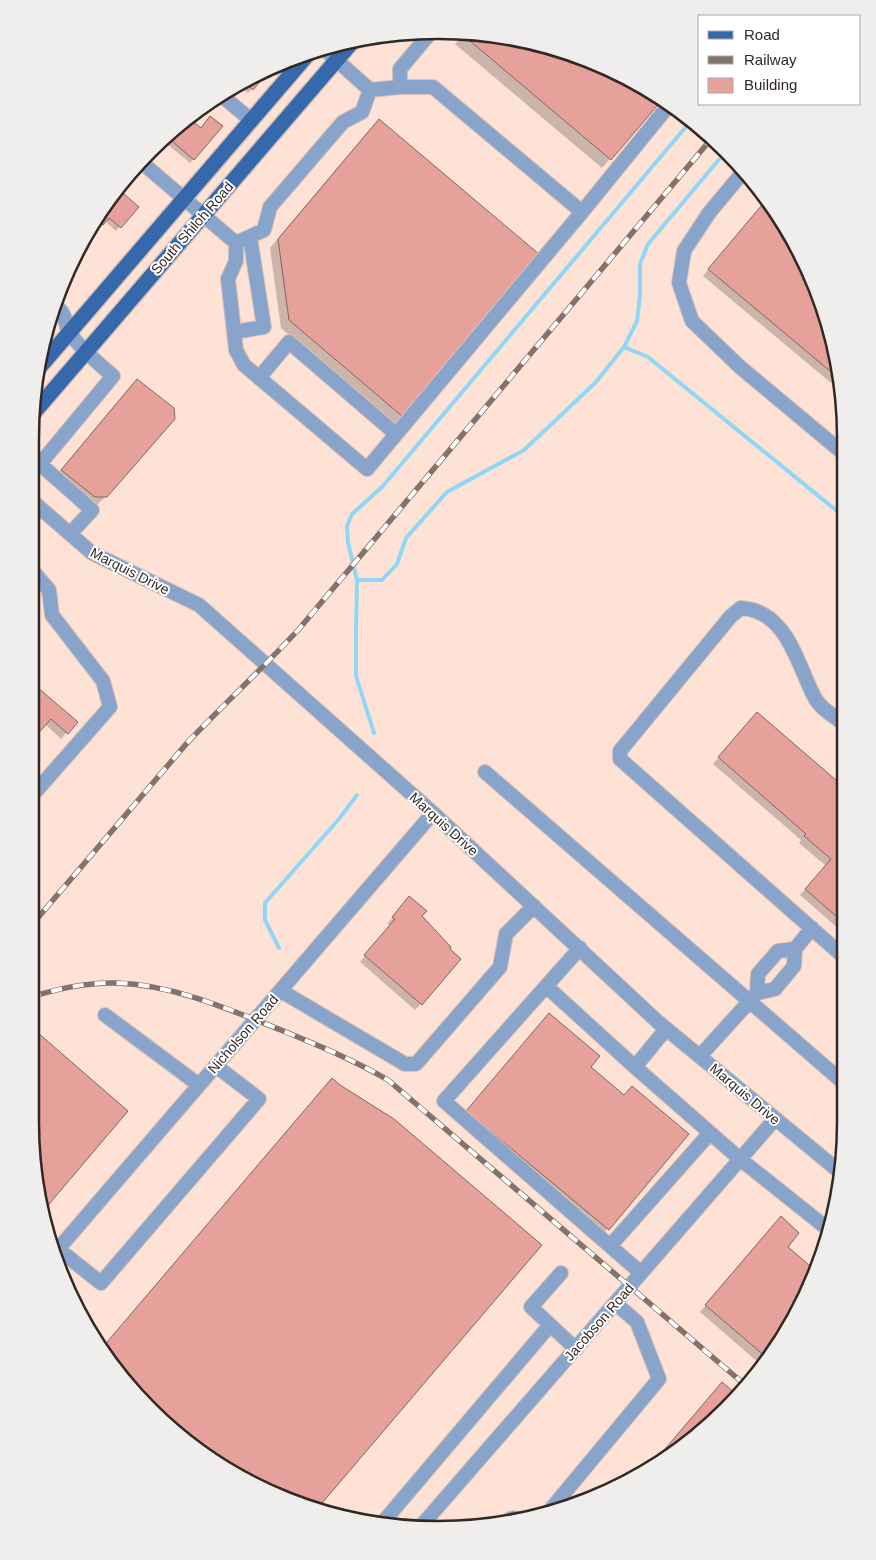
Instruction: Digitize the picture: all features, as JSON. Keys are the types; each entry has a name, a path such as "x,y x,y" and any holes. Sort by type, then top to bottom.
{"main road":[{"name":"South Shiloh Road","path":"41,405 345,49"},
{"name":"South Shiloh Road","path":"46,360 300,64"}],"street":[{"path":"400,87 400,69 425,40"},
{"path":"330,54 370,90 400,87 433,87 582,212"},
{"path":"236,243 264,230 270,207 343,122 362,112 370,90"},
{"path":"226,99 251,120"},
{"path":"146,166 236,243 236,261 228,279 236,350 244,365 367,469 665,110"},
{"path":"739,177 709,213 684,251 679,283 692,321 740,367 837,448"},
{"path":"234,332 264,327 250,236"},
{"path":"60,310 63,312 69,333 85,353 113,376 40,464 92,510 70,534"},
{"path":"259,378 289,342 396,434"},
{"name":"Marquis Drive","path":"39,512 70,534 92,553 199,605 433,813 666,1028 834,1168"},
{"path":"39,578 49,590 52,615 103,681 110,707 39,788"},
{"path":"837,718 816,700 788,639 773,622 753,608 741,608 731,616 620,751 620,759 837,951"},
{"path":"485,772 754,997 837,1076"},
{"name":"Nicholson Road","path":"59,1248 433,813"},
{"path":"281,991 405,1064 416,1064 500,967 506,934 534,906"},
{"path":"700,1056 754,997 775,989 794,966 795,949 812,928"},
{"path":"580,948 444,1101 641,1273"},
{"path":"754,997 758,974 778,951 795,949"},
{"path":"546,986 740,1159 824,1226"},
{"path":"105,1016 199,1085"},
{"path":"635,1067 666,1028"},
{"path":"62,1256 101,1283 259,1099 216,1066"},
{"name":"Jacobson Road","path":"430,1521 775,1119"},
{"path":"610,1246 710,1133"},
{"path":"561,1273 532,1307 576,1349"},
{"path":"556,1503 659,1379 637,1322 615,1303"},
{"path":"386,1518 550,1324"}],"building":[{"path":"469,40 516,46 566,60 615,80 658,105 611,160"},
{"path":"262,80 253,90 249,86"},
{"path":"210,116 223,126 194,160 172,141 194,122 201,128"},
{"path":"379,119 540,255 403,417 289,320 278,239"},
{"path":"123,193 139,207 121,228 109,218 103,225 101,223"},
{"path":"762,205 784,238 807,285 824,335 832,373 708,269"},
{"path":"137,379 174,408 175,419 107,497 95,497 61,470"},
{"path":"39,689 78,722 68,734 51,719 39,732"},
{"path":"757,712 837,781 837,917 805,889 831,859 804,836 806,834 718,757"},
{"path":"409,896 427,911 422,916 461,959 422,1005 364,955 395,919 392,917"},
{"path":"549,1013 600,1056 591,1067 624,1095 632,1086 689,1134 609,1230 466,1111"},
{"path":"39,1034 128,1111 47,1206 40,1148"},
{"path":"332,1078 394,1119 542,1245 322,1504 261,1480 238,1468 195,1439 138,1385 106,1344"},
{"path":"781,1216 799,1233 788,1247 810,1266 784,1322 763,1354 705,1305"},
{"path":"722,1382 732,1391 701,1422 662,1453"}],"waterway":[{"path":"374,733 356,676 357,580 348,543 347,526 352,514 382,487 687,126"},
{"path":"357,580 382,580 397,564 406,538 447,492 524,450 595,383 624,347 637,321 640,295 640,264 648,244 721,157"},
{"path":"624,347 648,357 837,511"},
{"path":"279,948 265,920 265,903 339,819 357,795"}],"railway":[{"path":"39,916 187,743 299,629 707,144"},
{"path":"39,995 84,985 117,983 159,988 180,993 241,1014 322,1047 388,1080 741,1381"}]}
